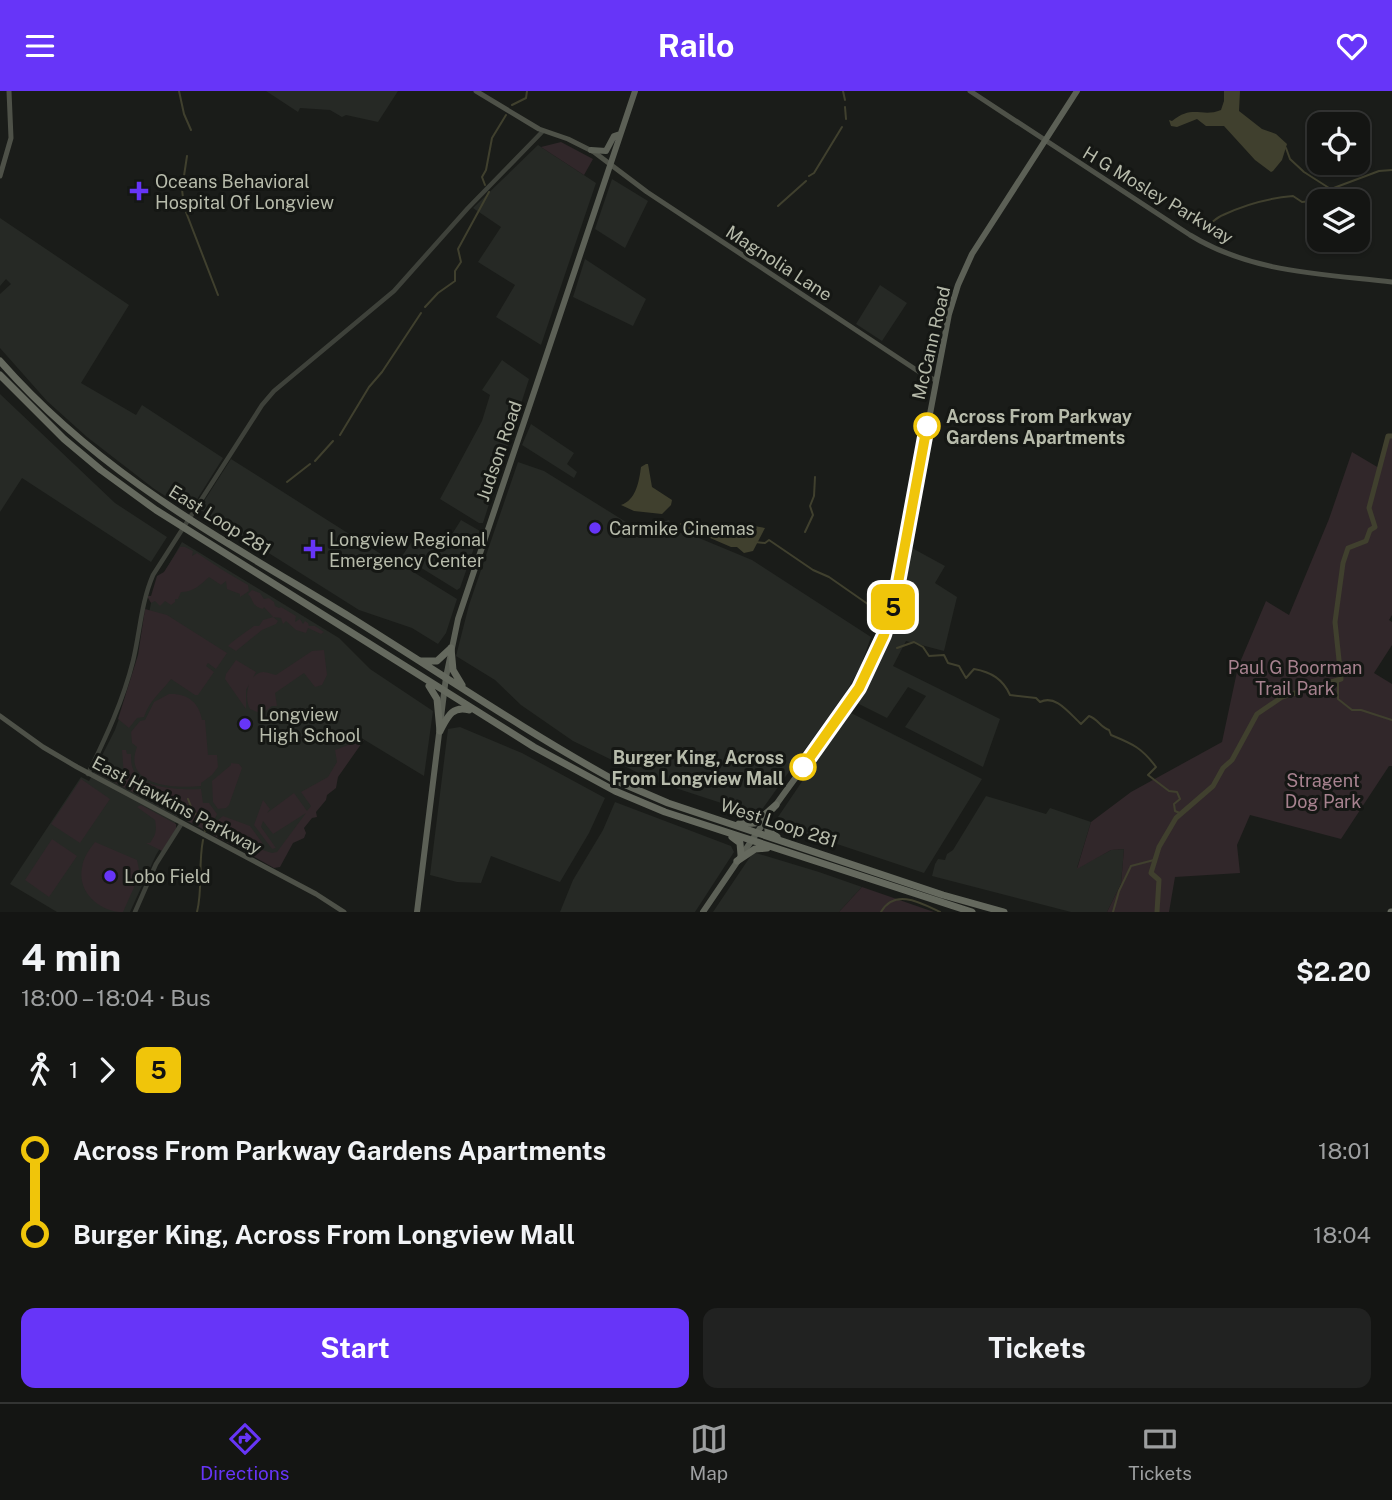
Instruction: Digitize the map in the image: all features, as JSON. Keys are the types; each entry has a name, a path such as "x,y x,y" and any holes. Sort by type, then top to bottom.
{"highway":[{"name":"East Loop 281","path":"0,361 47,409 100,457 135,484 446,677"},
{"name":"East Loop 281","path":"0,375 64,439 120,485 183,528 444,692"},
{"path":"16,393 22,389 47,409"},
{"path":"64,439 94,460 100,457"},
{"path":"333,622 338,616 362,625"},
{"path":"421,661 437,660 451,648"},
{"path":"451,648 454,673 467,690"},
{"path":"419,676 436,695 440,731"},
{"name":"West Loop 281","path":"446,677 628,787 726,823 924,889 1004,912"},
{"name":"West Loop 281","path":"444,692 534,747 634,800 972,912"},
{"path":"440,731 449,714 456,709 466,709 487,718"},
{"path":"534,747 544,749 552,743"},
{"path":"726,823 752,825 776,805"},
{"path":"767,818 769,832 790,844"},
{"path":"722,831 739,841 739,858"},
{"path":"739,858 756,848 777,849"},
{"path":"844,871 849,869 865,874 870,871"},
{"path":"894,888 897,884 917,891 924,889"}],"main road":[{"path":"0,176 11,138 9,91"},
{"name":"Magnolia Lane","path":"476,91 543,131 572,140 591,150 657,198 927,377 936,380"},
{"name":"Judson Road","path":"417,912 446,677 464,597 635,91"},
{"name":"H G Mosley Parkway","path":"970,91 1195,239 1237,259 1284,270 1392,282"},
{"name":"McCann Road","path":"703,912 859,688 882,642 895,599 950,309 960,278 975,250 1077,91"},
{"path":"591,150 606,151 614,136 620,134"},
{"name":"East Hawkins Parkway","path":"0,716 43,747 88,774 316,894 344,912"}],"street":[{"path":"88,774 113,722 129,675 146,592 156,569 269,396 394,291 468,208 543,131"},
{"path":"135,912 154,868 182,823"}],"shaded area":[{"path":"266,91 398,91 378,122 346,115 342,117 330,110 300,108 298,112"},
{"path":"1224,91 1240,91 1239,111 1287,144 1282,160 1273,171 1255,160 1224,126 1206,126 1197,119 1177,127 1171,126 1169,120 1186,113 1221,110"},
{"path":"538,145 596,183 541,345 496,317 515,285 478,262 501,227 473,208"},
{"path":"612,179 648,201 625,248 595,229"},
{"path":"0,218 129,305 81,383 136,415 142,405 223,458 191,509 182,507 153,488 87,437 47,401 0,348 0,294 11,284 6,279 0,286"},
{"path":"585,259 646,299 633,326 573,297"},
{"path":"880,285 907,303 882,341 856,324"},
{"path":"502,360 529,379 483,523 479,523 440,499 482,421 490,395 482,390"},
{"path":"0,394 115,503 167,537 151,562 22,478 0,512"},
{"path":"531,424 574,453 567,464 577,472 574,478 522,445"},
{"path":"231,459 457,599 446,633 438,644 412,628 359,610 199,509"},
{"path":"518,462 544,471 626,522 648,526 669,520 676,533 687,533 752,560 871,637 860,668 846,692 758,815 657,782 573,741 521,705 495,680 456,656 469,605"},
{"path":"646,464 652,487 672,500 662,514 634,511 621,505 633,495 641,467"},
{"path":"461,520 480,531 457,590 402,556 419,531 444,547"},
{"path":"699,524 744,530 754,526 765,528 753,551 744,553 737,547 731,547 687,528"},
{"name":"Longview High School","path":"182,542 339,638 370,669 433,711 424,776 363,739 275,867 179,817 156,855 130,912 57,912 10,884 81,777 89,781 115,730 141,656 153,592"},
{"path":"912,548 945,566 935,583 957,597 944,651 906,641 893,666 1000,719 983,767 905,727 926,696 908,687 887,718 857,703 891,639"},
{"path":"849,712 982,779 924,873 798,831 778,817"},
{"path":"460,727 522,753 605,798 589,833 560,882 491,856 481,883 457,882 430,875 448,729"},
{"path":"986,796 1046,814 1050,808 1091,822 1077,868 1111,850 1124,849 1121,884 1107,912 1071,912 932,876 938,859 945,860 947,854 953,850"},
{"path":"615,802 731,846 734,852 695,912 560,912 573,880 603,830"},
{"path":"756,853 862,887 839,912 713,912 752,854"}],"green space":[{"path":"561,142 593,159 584,175 541,147"},
{"name":"Paul G Boorman Trail Park","path":"1388,436 1392,436 1392,615 1389,620 1392,622 1392,645 1374,673 1392,684 1392,766 1389,766 1341,839 1250,815 1237,845 1240,873 1175,877 1169,912 1107,912 1121,884 1124,849 1111,850 1077,869 1091,822 1131,792 1222,742 1238,667 1266,601 1289,615 1329,519 1352,452 1379,468"},
{"path":"180,547 193,551 192,556 197,553 248,585 249,591 240,597 240,594 227,589 226,581 221,585 209,577 193,589 181,592 171,605 165,601 160,606 155,601 151,603 147,596 151,596 157,576 164,572"},
{"path":"252,590 296,616 295,622 300,619 303,624 305,621 309,626 315,626 324,632 321,634 308,628 306,633 296,630 286,621 283,624 281,618 273,617 264,607 263,609 255,605 248,594"},
{"path":"145,609 167,615 227,653 216,669 208,663 206,666 214,672 198,695 171,679 152,701 144,717 137,718 129,728 118,719 138,655"},
{"path":"273,617 278,621 276,624 262,630 236,651 228,646 254,626 259,626 263,620"},
{"path":"324,650 327,675 322,685 315,687 304,673 275,693 277,706 272,706 262,714 250,709 248,689 255,676 263,672 276,675 312,651"},
{"path":"236,660 256,672 246,690 246,709 225,679"},
{"path":"169,694 187,697 198,708 202,720 205,720 208,755 217,755 218,767 201,786 165,785 144,777 137,770 134,760 137,747 132,743 131,732 140,721 145,720 154,702"},
{"path":"352,737 364,740 338,777 336,788 327,795 316,812 317,817 312,818 304,828 304,838 293,843 280,867 274,868 242,850 244,844 272,853 277,852 306,813 273,834 263,821 261,827 276,848 272,849 254,825 263,800 270,809 267,813 294,793 307,811 311,806 301,792 328,777 337,762 335,750 348,745"},
{"path":"122,750 131,754 134,771 146,782 174,788 201,789 203,803 209,803 217,814 209,832 95,772 102,770 118,779 124,776"},
{"path":"231,763 239,764 242,768 229,805 218,809 213,802 212,781"},
{"path":"81,779 110,799 80,843 51,824"},
{"path":"141,805 176,824 176,829 162,851 146,843 150,843 154,837 156,824 155,820 137,807"},
{"path":"223,816 250,826 263,844 245,840 234,846 213,835 218,820"},
{"path":"52,839 77,856 49,897 25,880"},
{"name":"Lobo Field","path":"95,842 137,860 140,874 123,912 106,909 92,899 83,885 83,864"},
{"path":"862,887 934,912 839,912"}],"waterway":[{"path":"179,91 191,130"},
{"path":"512,105 526,98 527,91"},
{"path":"843,91 845,100"},
{"path":"845,107 846,119"},
{"path":"485,185 482,177 486,170 492,138 506,115"},
{"path":"809,176 814,173 842,127"},
{"path":"1286,148 1290,159 1329,188"},
{"path":"187,156 182,189 184,207 218,295"},
{"path":"1200,229 1220,216 1248,205 1293,196 1302,202 1315,201 1331,189 1379,171 1392,170"},
{"path":"778,206 806,181"},
{"path":"425,307 455,281 455,271 461,262 458,249 489,192"},
{"path":"340,435 369,387 421,313"},
{"path":"1157,912 1159,880 1151,873 1159,847 1176,818 1213,786 1223,768 1232,760 1257,714 1282,697 1341,679 1335,622 1343,563 1348,548 1366,541 1370,530 1375,527 1369,508 1388,436 1392,436"},
{"path":"315,461 333,441"},
{"path":"287,482 310,464"},
{"path":"805,532 813,515 810,506 814,496 815,477"},
{"path":"681,524 688,528"},
{"path":"755,542 765,543 769,540 813,570 829,577 872,607 876,621"},
{"path":"897,648 914,642 923,647 929,656 944,655 948,663 959,666 966,678 974,669 986,672 996,677 1010,695 1057,703 1081,724 1089,716 1092,717 1109,730 1111,735 1131,744 1146,755 1156,767 1148,775 1169,791 1177,792 1180,799 1174,804 1175,811 1182,814"},
{"path":"1338,681 1338,699 1352,710 1361,710 1392,720"},
{"path":"188,799 205,826 205,831"},
{"path":"197,912 203,840"},
{"path":"1113,912 1131,866 1154,860"},
{"path":"881,912 893,901 901,899 917,902 940,912"}],"bus line":[{"name":"5","path":"803,767 859,688 876,657 884,635 895,599 927,426"}],"place":[{"name":"Oceans Behavioral Hospital Of Longview","path":"139,191"},
{"name":"Across From Parkway Gardens Apartments","path":"927,426"},
{"name":"Carmike Cinemas","path":"595,528"},
{"name":"Longview Regional Emergency Center","path":"313,549"},
{"name":"Longview High School","path":"245,724"},
{"name":"Burger King, Across From Longview Mall","path":"803,767"},
{"name":"Lobo Field","path":"110,876"}],"park label":[{"name":"Stragent Dog Park","path":"1323,790"}]}
